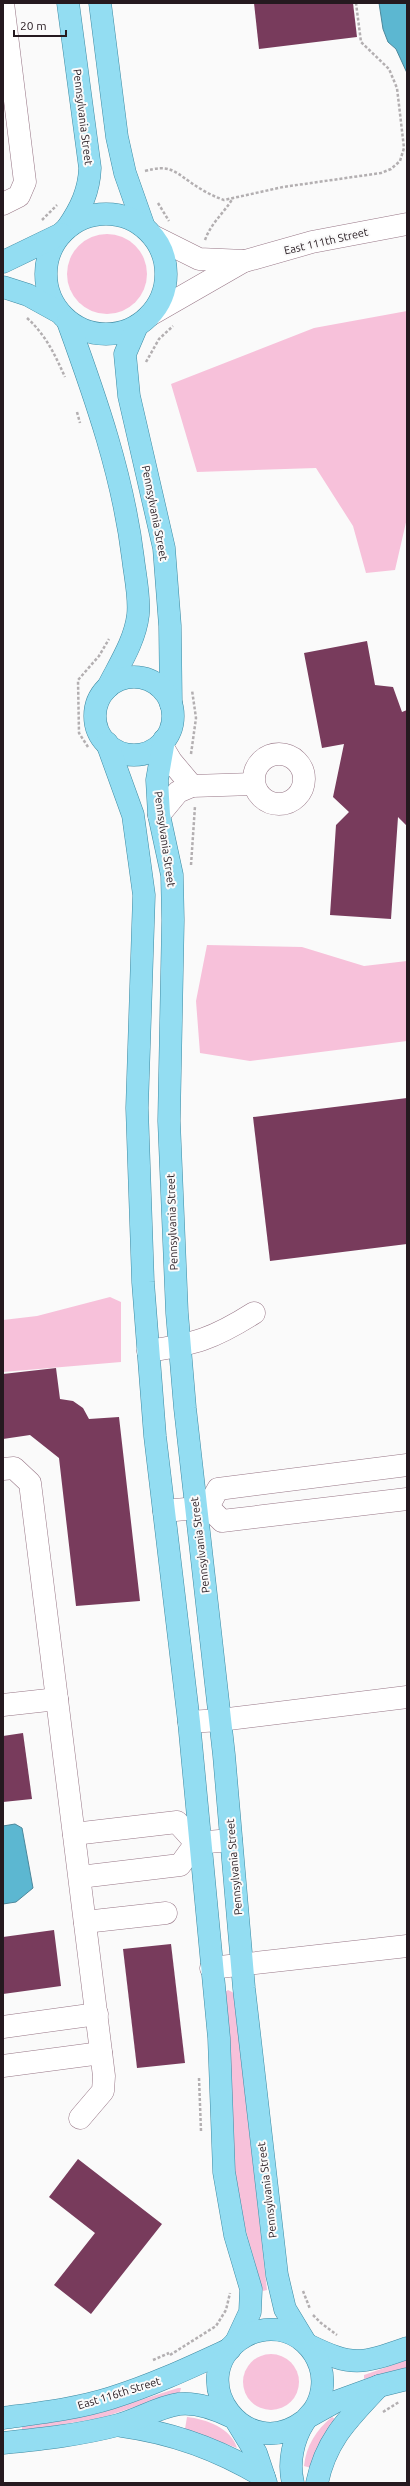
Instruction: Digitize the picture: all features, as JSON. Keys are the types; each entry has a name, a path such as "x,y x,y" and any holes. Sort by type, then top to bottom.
{"main road":[{"name":"Pennsylvania Street","path":"64,230 82,207 89,184 90,175 68,3"},
{"path":"3,287 28,295 63,316 84,331 102,335 120,333 144,321 160,301 166,285 166,268 162,251 148,232 125,173 117,137 100,3"},
{"path":"3,262 92,216 106,214 119,215 148,232"},
{"path":"64,230 50,251 45,271 48,292 63,316 90,380 114,458 128,517 136,586 138,614 133,638 108,687 97,702 95,715 97,728 107,743 133,815 144,895 138,1108 139,1213 148,1351 164,1511 189,1722 198,1842 219,2038 224,2172 235,2235 252,2294 250,2312 219,2371 218,2383 220,2395 256,2453 265,2480"},
{"name":"Pennsylvania Street","path":"144,321 125,354 129,396 164,548 170,626 171,704"},
{"path":"107,743 123,753 136,755 148,752 163,743 172,724 171,704 162,688 151,680 138,677 125,678 108,687"},
{"name":"Pennsylvania Street","path":"163,743 157,780 159,815 172,882 169,1121 173,1250 179,1346 202,1507 242,1965 278,2282 286,2309 307,2344"},
{"path":"233,2345 258,2331 275,2330 291,2334 337,2359 354,2362 376,2359 407,2348"},
{"path":"293,2483 291,2470 293,2450 306,2419 318,2403 322,2385 321,2368 307,2344"},
{"name":"East 116th Street","path":"3,2418 64,2409 110,2398 169,2378 233,2345"},
{"path":"3,2443 64,2437 119,2425 179,2404 201,2406 234,2419 251,2430 275,2434 291,2430 306,2419 335,2402 379,2386 407,2379"},
{"path":"317,2483 325,2455 338,2431 379,2386"},
{"path":"119,2425 157,2431 189,2441 234,2460 265,2480"}],"street":[{"path":"3,3 25,182 19,196 3,204"},
{"name":"East 111th Street","path":"144,321 245,260 312,242 407,224"},
{"name":"East 111th Street","path":"148,232 199,259 245,260"},
{"path":"163,743 171,761 192,786"},
{"path":"159,815 178,792 192,786 253,784"},
{"path":"148,1351 204,1341 223,1333 254,1313"},
{"path":"202,1507 218,1489 407,1465"},
{"path":"3,1469 14,1468 30,1483 97,2014 104,2076 103,2090 80,2118"},
{"path":"164,1511 202,1507 222,1521 407,1499"},
{"path":"189,1722 220,1720 407,1697"},
{"path":"3,1705 57,1699"},
{"path":"74,1834 177,1822 198,1842 231,1840"},
{"path":"80,1877 180,1864 198,1842"},
{"path":"85,1922 166,1912"},
{"path":"211,1968 407,1946"},
{"path":"3,2027 97,2014"},
{"path":"3,2066 101,2053"}],"path":[{"path":"145,171 165,168 176,170 191,183 224,200 283,187 381,173 391,169 400,161 404,148 397,88 389,69 361,42 356,3"},
{"path":"143,164 147,177"},
{"path":"154,195 165,216 173,224"},
{"path":"210,245 204,243 208,230 226,210 233,198"},
{"path":"39,223 59,202"},
{"path":"144,368 159,339 177,323"},
{"path":"300,2284 314,2316 330,2331 342,2337"},
{"path":"149,2362 201,2337 216,2326 226,2310 230,2292"},
{"path":"169,2353 173,2361"},
{"path":"380,2415 402,2401"}],"shaded area":[{"path":"107,234 122,237 135,246 144,259 147,274 144,289 135,302 122,311 107,314 92,311 79,302 70,289 67,274 70,259 79,246 92,237"},
{"path":"407,311 407,518 395,570 366,573 353,526 316,468 197,472 171,384 314,328"},
{"path":"207,945 302,947 364,966 407,961 407,1041 250,1061 200,1053 196,1001"},
{"path":"110,1297 121,1302 121,1362 3,1372 3,1320 37,1316"},
{"path":"228,1990 234,1993 267,2290 263,2291 244,2224 235,2174 225,1992"},
{"path":"271,2354 282,2356 291,2362 297,2371 299,2382 297,2393 291,2402 282,2408 271,2410 260,2408 251,2402 245,2393 243,2382 245,2371 251,2362 260,2356"},
{"path":"407,2360 407,2368 364,2379 364,2375"},
{"path":"181,2388 180,2392 101,2418 22,2431 22,2426 100,2413"},
{"path":"187,2417 210,2422 224,2430 234,2441 237,2448 185,2429"},
{"path":"332,2417 335,2419 311,2468 304,2466 307,2452 313,2439 321,2427"}],"water":[{"path":"379,3 407,3 407,73 396,49 388,42 383,29"},
{"path":"15,1824 22,1828 33,1888 16,1902 3,1904 3,1826"}],"building":[{"path":"254,3 353,3 357,37 259,49"},
{"path":"367,641 375,685 393,687 402,712 407,710 407,826 398,817 391,919 330,915 336,825 349,812 333,797 344,744 322,748 304,653"},
{"path":"407,1098 407,1244 270,1261 253,1117"},
{"path":"56,1368 60,1399 73,1401 83,1408 89,1419 119,1417 140,1601 76,1606 59,1458 30,1435 3,1439 3,1374"},
{"path":"23,1733 32,1799 3,1802 3,1736"},
{"path":"54,1930 61,1986 3,1994 3,1937"},
{"path":"171,1944 185,2063 137,2068 123,1949"},
{"path":"78,2159 162,2224 91,2314 54,2285 95,2233 49,2197"}]}
